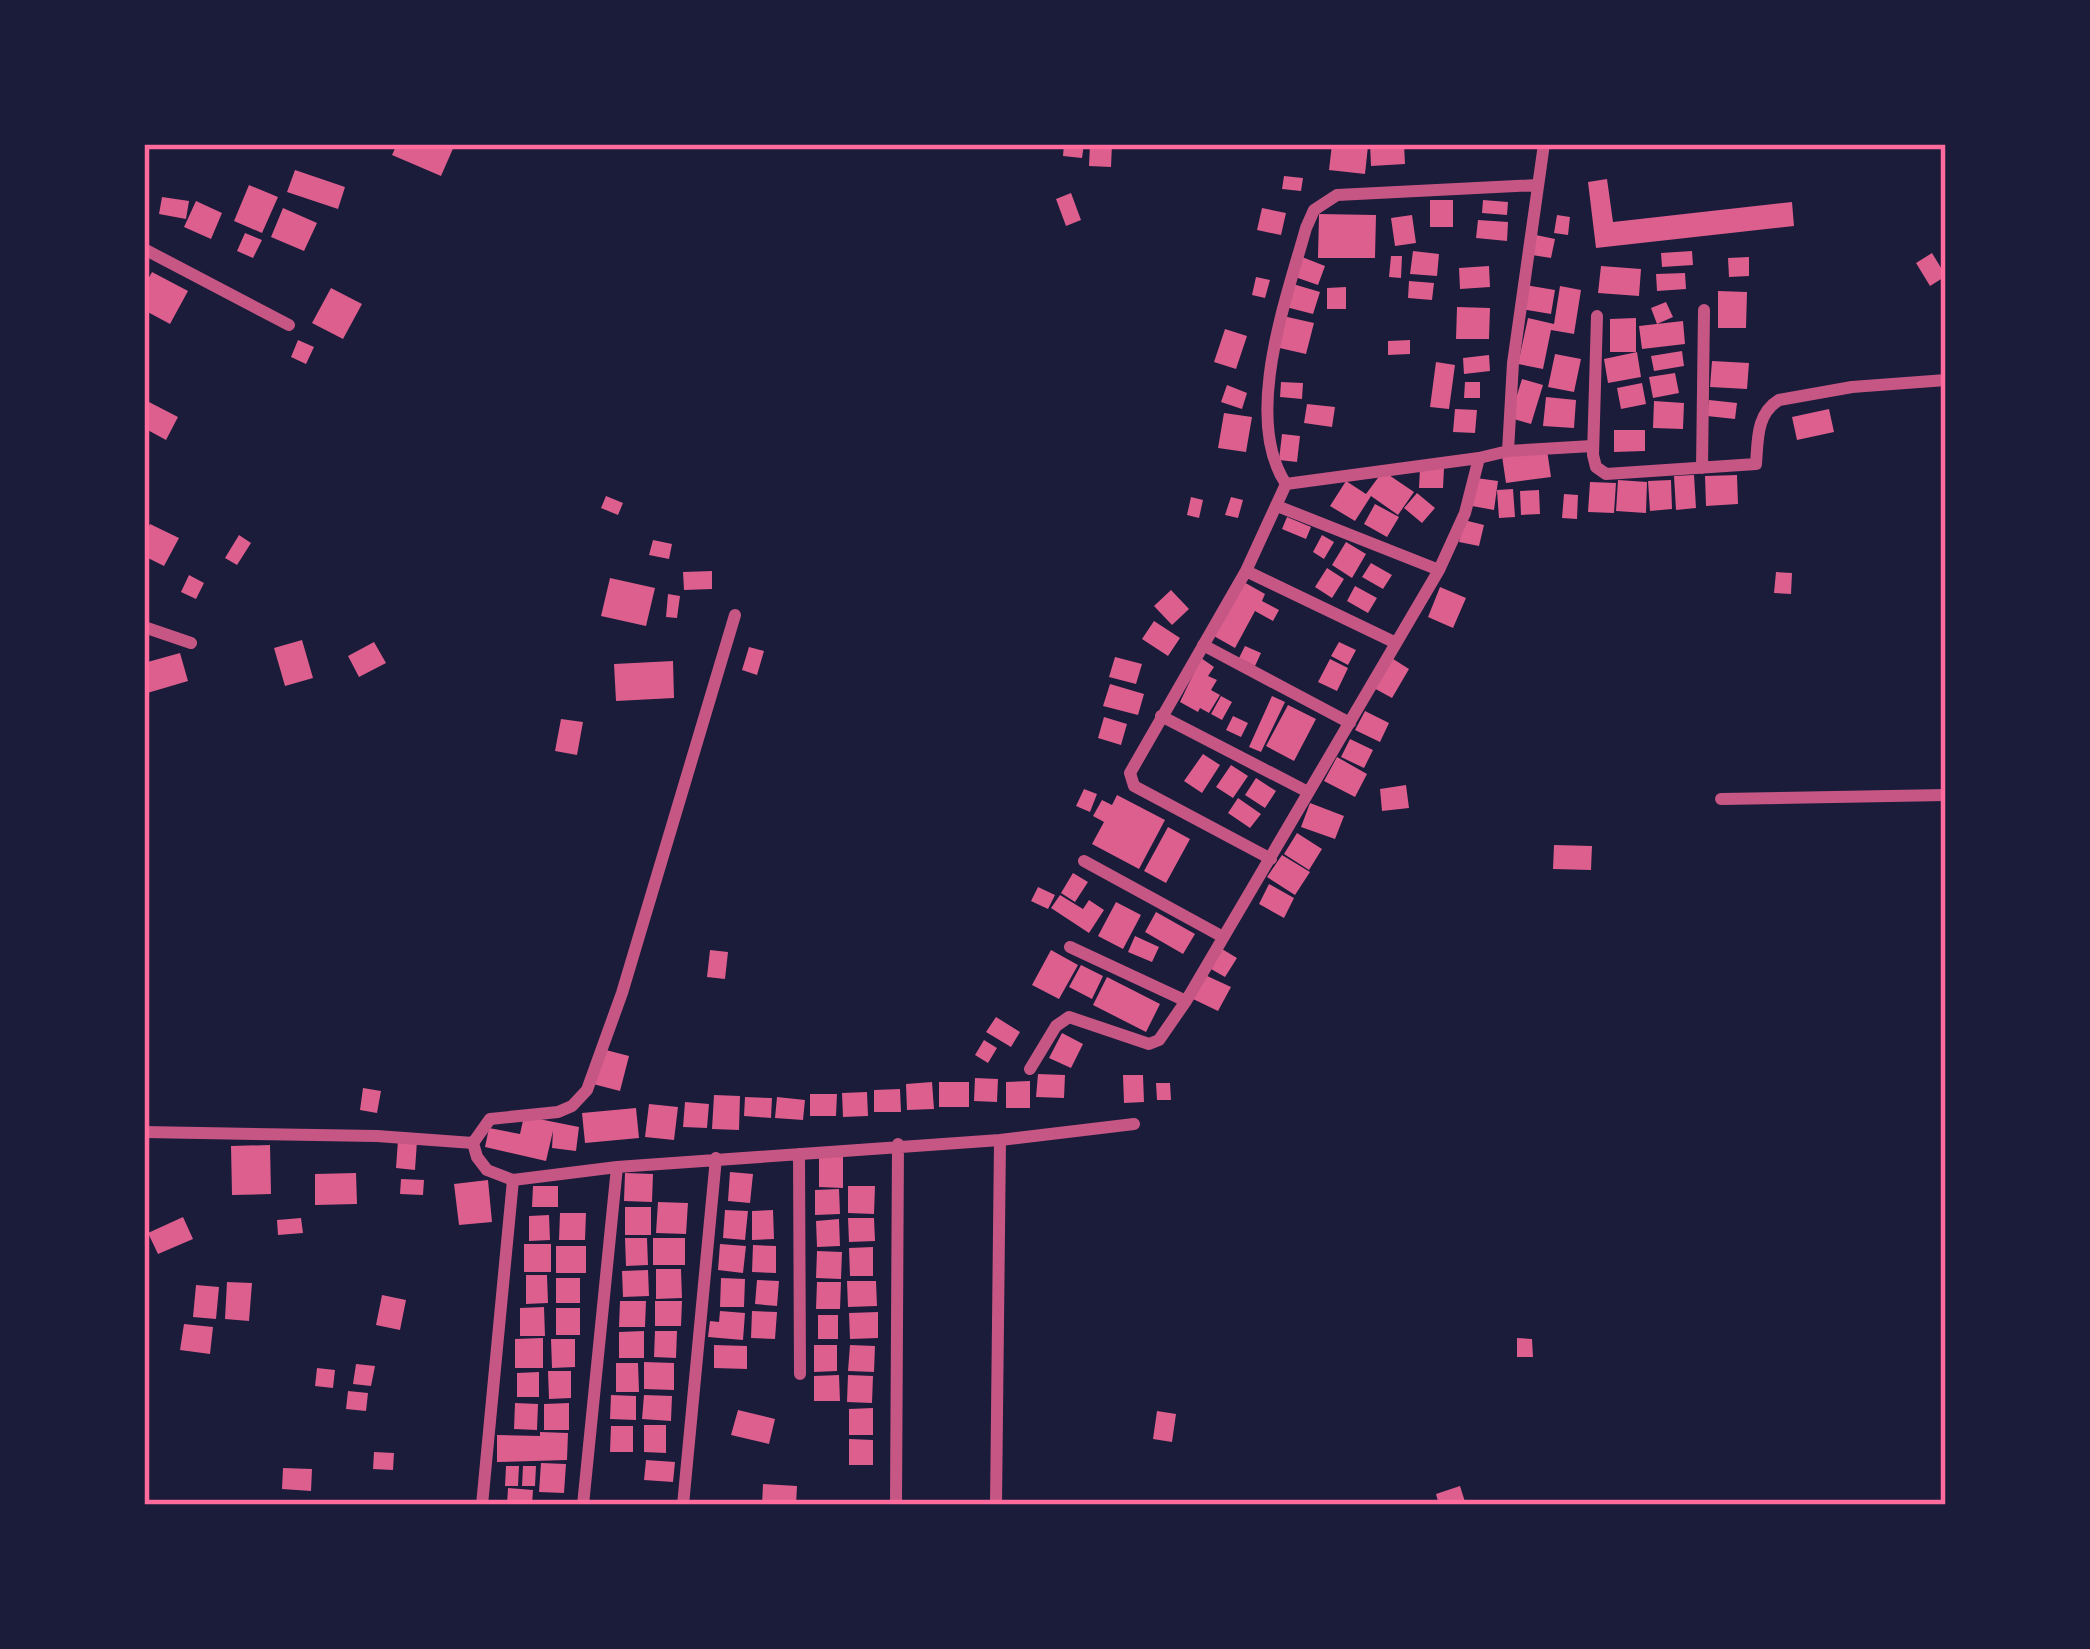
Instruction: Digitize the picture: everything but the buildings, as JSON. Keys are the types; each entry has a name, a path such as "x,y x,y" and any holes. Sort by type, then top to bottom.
{"street":[{"path":"1508,451 1513,363 1544,144"},
{"path":"1286,484 1272,442 1271,374 1275,341 1314,210 1337,195 1538,185"},
{"path":"144,249 289,325"},
{"path":"1702,468 1704,310"},
{"path":"1597,316 1592,446 1596,467 1606,474 1756,464 1764,414 1792,395 1946,380"},
{"path":"1286,484 1508,451 1592,446"},
{"path":"1030,1069 1056,1027 1069,1017 1154,1044 1186,1001 1439,569 1465,513 1479,458"},
{"path":"1271,859 1134,786 1130,773 1246,572 1286,484"},
{"path":"1277,506 1439,569"},
{"path":"1246,572 1396,643"},
{"path":"472,1143 490,1119 558,1112 572,1106 586,1090 622,993 735,615"},
{"path":"144,627 190,643"},
{"path":"1203,645 1350,723"},
{"path":"1161,716 1308,792"},
{"path":"1721,799 1946,795"},
{"path":"1084,861 1223,937"},
{"path":"1070,947 1186,1001"},
{"path":"472,1143 487,1170 513,1180 716,1158 1000,1140 1134,1124"},
{"path":"144,1132 377,1136 472,1143"},
{"path":"996,1505 1000,1140"},
{"path":"896,1505 898,1144"},
{"path":"800,1154 800,1374"},
{"path":"682,1505 716,1158"},
{"path":"583,1505 616,1167"},
{"path":"482,1505 513,1180"}]}
